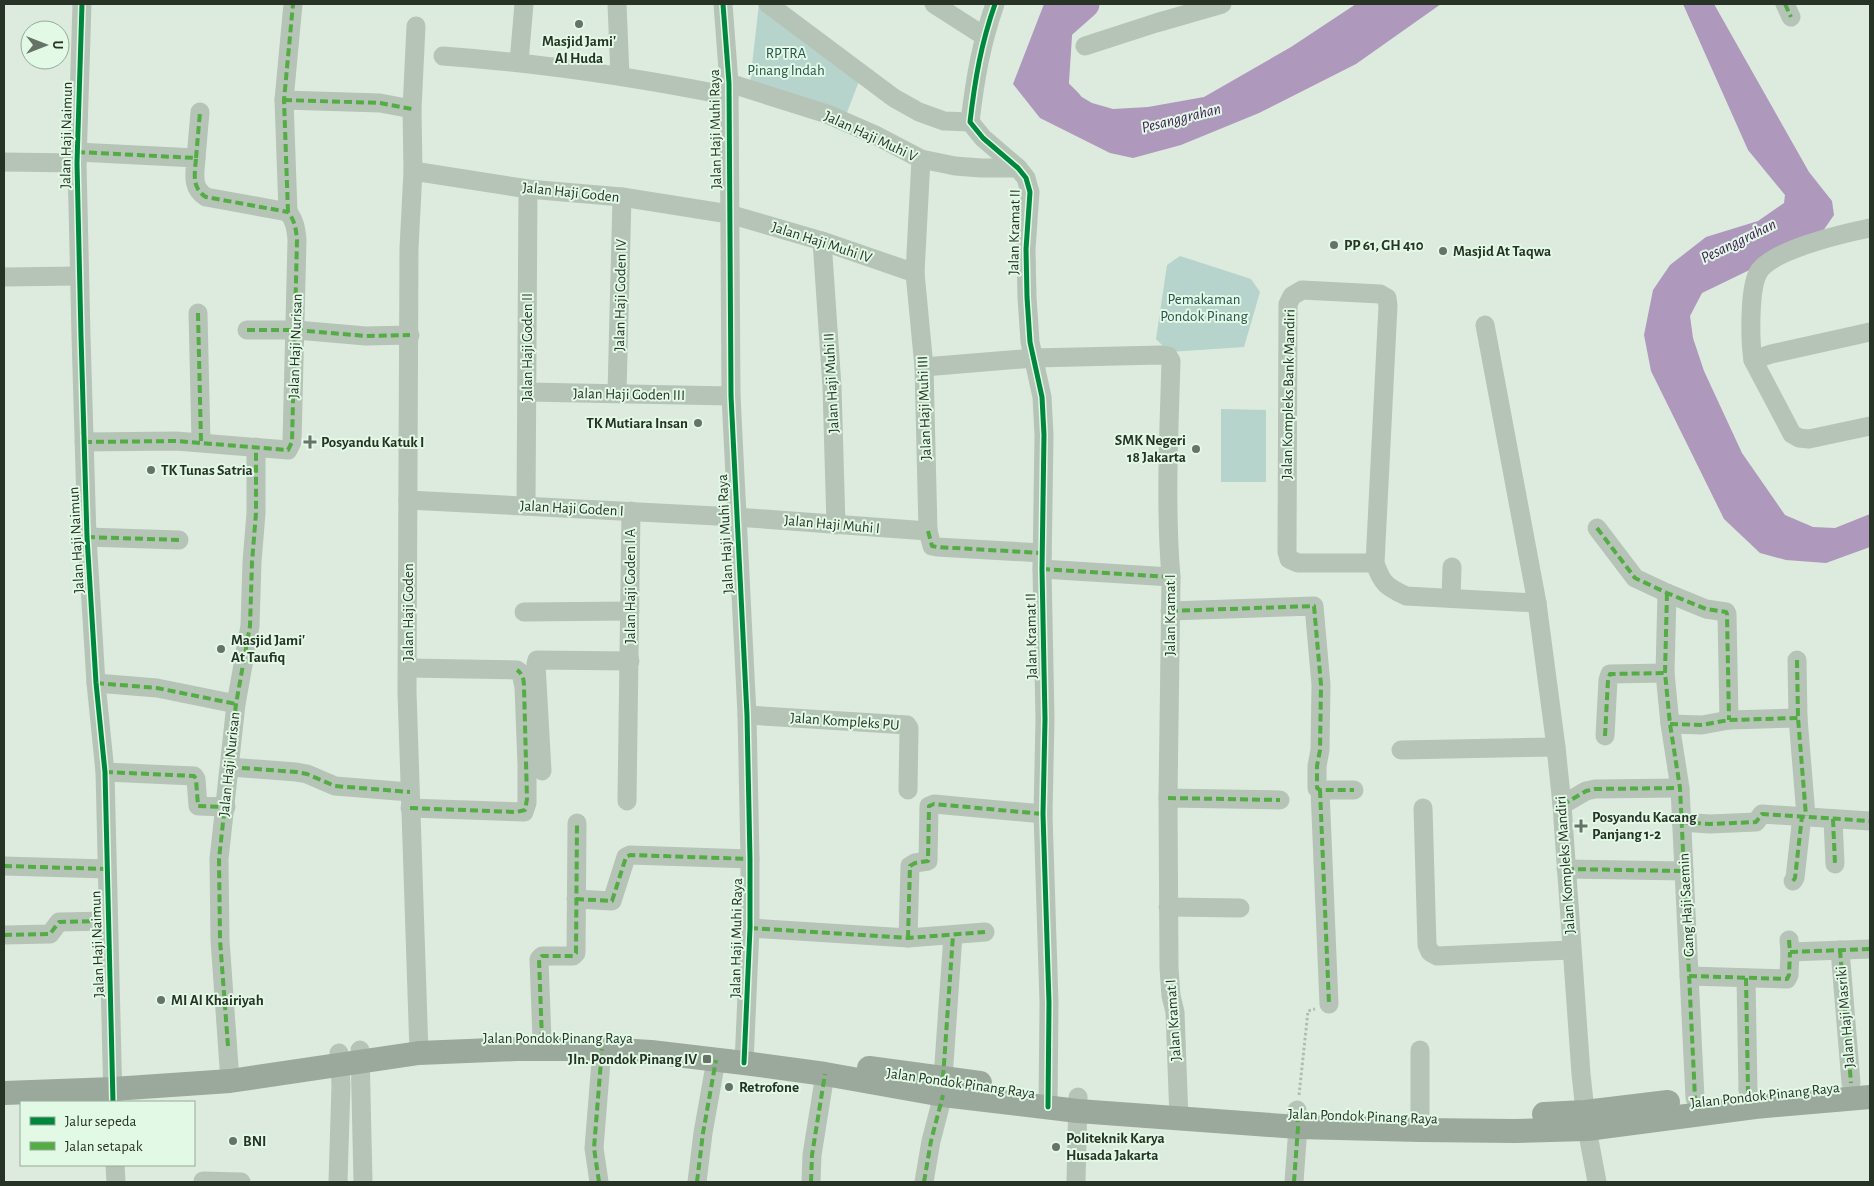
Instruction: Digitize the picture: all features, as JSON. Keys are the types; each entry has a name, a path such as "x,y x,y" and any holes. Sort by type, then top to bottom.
{"main road":[{"name":"Jalan Pondok Pinang Raya","path":"4,1093 113,1089 419,1047 542,1040 621,1042 745,1057 1078,1104 1298,1119 1420,1130 1515,1131 1586,1120 1694,1098 1748,1091 1861,1082"},
{"name":"Jalan Pondok Pinang Raya","path":"419,1047 602,1049 651,1052 716,1060 745,1057 825,1074 884,1077"},
{"name":"Jalan Pondok Pinang Raya","path":"4,1077 113,1089"},
{"name":"Jalan Pondok Pinang Raya","path":"1298,1119 1517,1115 1586,1120 1870,1097"}],"street":[{"name":"Jalan Haji Naimun","path":"82,4 77,158 79,276 88,537 96,683 105,772 113,1089"},
{"name":"Jalan Haji Nurisan","path":"84,442 201,442 288,450 292,442 297,240 296,225 288,212 286,202 284,100 293,4"},
{"path":"520,62 524,4"},
{"path":"617,4 620,76"},
{"name":"Jalan Haji Muhi Raya","path":"723,4 729,89 731,396 747,715 750,928 745,1057"},
{"path":"768,4 894,98 919,112 944,121 970,122"},
{"path":"934,4 984,36"},
{"path":"996,4 984,36 975,78 970,122 982,138 1018,168"},
{"path":"1085,46 1222,4"},
{"name":"Jalan Haji Goden","path":"416,26 412,109 413,171 409,248 408,668 410,800 419,1047"},
{"name":"Jalan Haji Muhi V","path":"442,56 520,62 729,89 827,114 875,135 921,159 954,166 1018,168"},
{"path":"284,100 387,103 412,109"},
{"path":"200,112 195,174 199,193 206,197 288,212"},
{"path":"4,162 77,158 196,158"},
{"name":"Jalan Haji Muhi III","path":"921,159 916,273 924,367 928,531"},
{"name":"Jalan Kramat II","path":"1018,168 1026,178 1030,192 1026,249 1027,297 1030,342 1042,397 1044,435 1042,561 1045,719 1043,814 1049,1003 1048,1100"},
{"name":"Jalan Haji Goden","path":"413,171 528,189 622,197 729,214"},
{"name":"Jalan Haji Goden II","path":"526,506 528,189"},
{"name":"Jalan Haji Goden IV","path":"617,394 622,197"},
{"name":"Jalan Haji Muhi IV","path":"729,214 822,241 916,273"},
{"path":"1870,228 1842,234 1796,249 1768,262 1759,272 1753,286 1751,350 1754,360 1792,434 1799,438 1809,439 1870,426"},
{"name":"Jalan Haji Muhi II","path":"822,241 832,387 836,525"},
{"path":"4,277 79,276"},
{"name":"Jalan Kompleks Bank Mandiri","path":"1302,290 1380,294 1387,298 1375,563 1298,563 1289,559 1287,552 1288,304 1292,296 1302,290"},
{"path":"198,313 201,442"},
{"path":"1375,563 1380,579 1406,596 1537,602 1485,324"},
{"path":"247,330 296,330 366,336 410,335"},
{"path":"1754,360 1771,354 1870,332"},
{"name":"Jalan Kramat I","path":"924,367 1034,358 1161,355 1168,356 1171,361 1168,498 1171,577 1168,907 1169,976 1175,1012 1179,1112"},
{"name":"Jalan Haji Goden III","path":"527,392 731,396"},
{"name":"Jalan Haji Nurisan","path":"230,1074 220,940 219,859 236,704 250,626 256,513 256,447"},
{"name":"Jalan Haji Goden I","path":"408,500 736,517"},
{"name":"Jalan Haji Goden I A","path":"627,801 631,511"},
{"name":"Jalan Haji Muhi I","path":"736,517 928,531"},
{"path":"1597,528 1635,578 1706,609 1726,612 1729,720"},
{"path":"928,531 932,546 937,547 1171,577"},
{"path":"88,537 179,540"},
{"path":"1451,598 1452,568"},
{"name":"Gang Haji Saemin","path":"1667,593 1665,673 1670,724 1680,788 1694,1098"},
{"name":"Jalan Kompleks Mandiri","path":"1537,602 1562,805 1571,950 1586,1120 1597,1182"},
{"path":"1170,611 1314,606 1321,685 1320,750 1317,788 1320,790 1330,1004"},
{"path":"524,612 630,611"},
{"name":"Jalan Haji Goden I A","path":"542,771 537,660 630,661"},
{"path":"1793,881 1796,878 1804,816 1796,660"},
{"path":"230,767 302,773 335,786 410,800 524,812 527,803 527,765 524,687 521,672 517,670 408,668"},
{"path":"1605,736 1608,680 1610,674 1665,673"},
{"path":"96,683 157,688 236,704"},
{"name":"Jalan Kompleks PU","path":"747,715 907,724 909,728 908,790"},
{"path":"1670,724 1702,725 1729,720 1798,718"},
{"path":"1401,750 1556,747"},
{"path":"105,772 194,776 196,779 198,806 226,807"},
{"path":"1562,805 1586,790 1680,788"},
{"path":"1320,790 1354,790"},
{"path":"1168,798 1280,800"},
{"path":"908,938 910,866 915,863 928,861 929,806 934,804 1043,814"},
{"path":"1423,808 1427,945 1430,952 1437,956 1571,950"},
{"path":"1681,822 1756,822 1762,814 1870,821"},
{"path":"1833,818 1835,864"},
{"path":"542,1040 539,959 542,956 575,955 577,823"},
{"path":"576,899 612,901 626,857 630,855 750,859"},
{"path":"4,866 107,869"},
{"path":"1566,869 1684,871"},
{"path":"1168,907 1240,908"},
{"path":"4,936 50,934 59,922 108,921"},
{"path":"750,928 908,938 986,932"},
{"path":"924,1182 943,1086 953,935"},
{"path":"1689,976 1787,978 1789,975 1789,946 1840,950 1870,949"},
{"name":"Jalan Haji Masriki","path":"1840,950 1861,1082"},
{"path":"1746,978 1748,1091"},
{"path":"599,1182 594,1148 602,1049"},
{"path":"1420,1050 1420,1116"},
{"path":"338,1182 341,1085 350,1057"},
{"path":"350,1057 364,1182"},
{"path":"697,1182 703,1133 716,1060"},
{"path":"811,1182 812,1155 825,1074"},
{"path":"1076,1182 1078,1104"},
{"path":"1294,1182 1298,1119"},
{"path":"115,1166 116,1182"},
{"path":"203,1181 241,1182"}],"path":[{"path":"1298,1119 1308,1011 1330,1004"}],"green space":[{"name":"RPTRA Pinang Indah","path":"759,4 859,81 846,115 750,83"},
{"name":"Pemakaman Pondok Pinang","path":"1180,256 1251,279 1260,292 1244,347 1169,352 1156,339 1167,265"},
{"path":"1221,409 1266,410 1266,482 1221,482"}],"water":[{"path":"1044,4 1084,4 1077,10 1059,38 1053,68 1065,87 1092,103 1113,109 1148,107 1204,97 1291,47 1356,4 1441,4 1356,64 1259,113 1181,145 1133,158 1110,153 1040,118 1013,84"},
{"path":"1683,4 1714,4 1809,172 1832,201 1834,215 1823,231 1801,245 1702,293 1690,316 1693,338 1704,371 1742,453 1785,515 1813,527 1835,528 1870,514 1870,547 1826,563 1786,560 1760,553 1724,519 1651,371 1644,335 1653,290 1670,265 1706,237 1758,221 1784,203 1785,195 1748,150"}],"waterway":[{"name":"Pesanggrahan","path":"1068,103 1054,89 1058,28 1085,4"}],"marked path":[{"path":"288,212 284,100 293,4"},
{"path":"1785,4 1791,17"},
{"path":"284,100 380,103 412,109"},
{"path":"196,158 200,112"},
{"path":"77,152 196,158 196,185 206,197 288,212"},
{"path":"84,442 176,441 288,450 292,442 297,240 295,225 288,212"},
{"path":"198,313 201,442"},
{"path":"247,330 296,330 366,336 410,335"},
{"path":"228,1046 220,940 219,859 236,704 250,626 256,513 256,447"},
{"path":"1597,528 1635,578 1706,609 1726,612 1729,720"},
{"path":"928,531 932,546 937,547 1042,553"},
{"path":"87,537 179,540"},
{"path":"1042,569 1171,577"},
{"path":"1667,593 1665,673 1670,724 1680,788 1695,1098"},
{"path":"1170,611 1314,606 1321,685 1320,750 1317,766 1317,788 1320,790 1354,790"},
{"path":"1797,660 1798,718 1806,816"},
{"path":"410,808 516,812 525,810 527,799 524,684 522,675 517,670"},
{"path":"1605,736 1608,680 1610,674 1665,673"},
{"path":"96,683 157,688 236,704"},
{"path":"1670,724 1702,725 1729,720 1798,718"},
{"path":"230,767 296,772 307,774 335,786 410,792"},
{"path":"105,772 194,776 196,779 198,806 226,807"},
{"path":"1562,805 1586,791 1595,789 1680,788"},
{"path":"1320,790 1329,1004"},
{"path":"1168,798 1280,800"},
{"path":"908,938 910,866 915,863 928,861 929,806 934,804 1043,814"},
{"path":"1681,822 1710,824 1756,822 1762,814 1870,821"},
{"path":"1793,881 1795,878 1802,816"},
{"path":"1833,819 1835,864"},
{"path":"542,1040 539,959 542,956 573,956 576,953 577,823"},
{"path":"576,899 612,901 626,857 630,855 750,859"},
{"path":"4,866 107,869"},
{"path":"1566,869 1684,871"},
{"path":"4,935 50,934 59,922 108,921"},
{"path":"750,928 908,938 985,932"},
{"path":"943,1078 953,935"},
{"path":"1789,940 1790,952 1870,949"},
{"path":"1840,950 1851,1083"},
{"path":"1689,976 1787,979 1789,975 1790,952"},
{"path":"1746,978 1748,1091"},
{"path":"599,1182 594,1148 602,1049"},
{"path":"697,1182 703,1133 716,1060"},
{"path":"811,1182 812,1155 825,1074"},
{"path":"924,1182 931,1141 943,1095"},
{"path":"1294,1182 1298,1127 1297,1110"}],"cycle path":[{"path":"82,4 77,163 81,336 87,537 96,683 105,772 113,1101"},
{"path":"723,4 729,83 731,396 747,715 750,859 750,928 744,1063"},
{"path":"995,4 979,62 970,122 983,138 1018,168 1026,178 1030,192 1026,249 1027,297 1030,342 1042,397 1044,435 1042,569 1045,719 1043,814 1049,1003 1048,1107"}],"place":[{"name":"Masjid Jami' Al Huda","path":"579,24"},
{"name":"PP 61, GH 410","path":"1334,245"},
{"name":"Masjid At Taqwa","path":"1443,251"},
{"name":"TK Mutiara Insan","path":"698,423"},
{"name":"Posyandu Katuk I","path":"310,442"},
{"name":"SMK Negeri 18 Jakarta","path":"1196,449"},
{"name":"TK Tunas Satria","path":"151,470"},
{"name":"Masjid Jami' At Taufiq","path":"221,649"},
{"name":"Posyandu Kacang Panjang 1-2","path":"1581,826"},
{"name":"MI Al Khairiyah","path":"161,1000"},
{"name":"Jln. Pondok Pinang IV","path":"707,1059"},
{"name":"Retrofone","path":"729,1087"},
{"name":"BNI","path":"233,1141"},
{"name":"Politeknik Karya Husada Jakarta","path":"1056,1147"}]}
